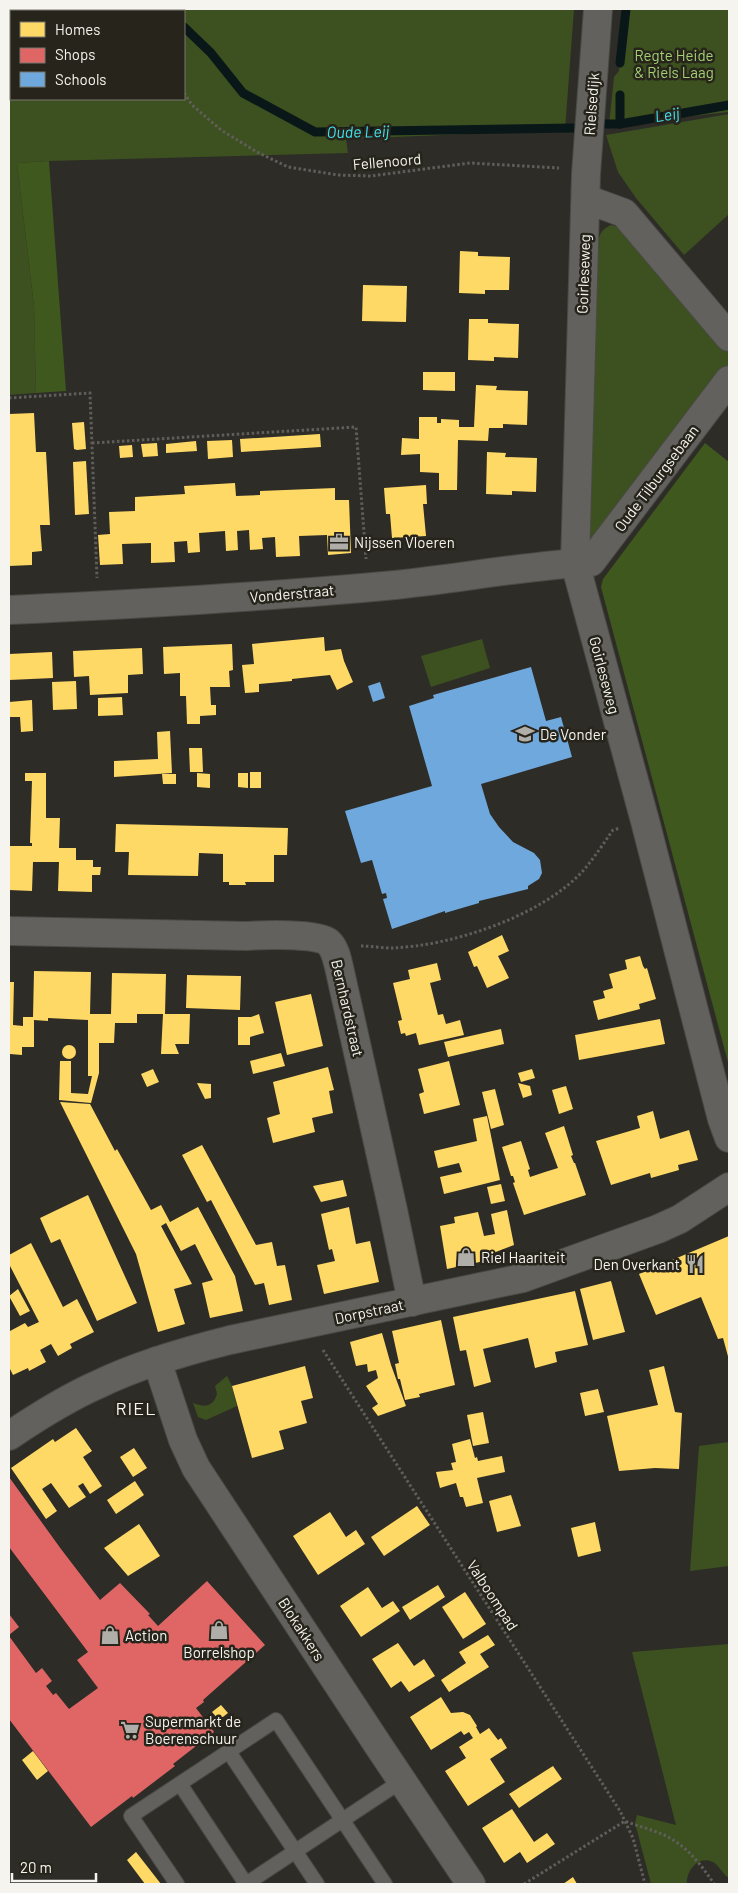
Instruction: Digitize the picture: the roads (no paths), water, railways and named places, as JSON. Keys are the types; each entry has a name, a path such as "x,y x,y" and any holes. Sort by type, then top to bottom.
{"street":[{"name":"Rielsedijk","path":"586,186 598,9"},
{"path":"586,186 624,213 729,337"},
{"name":"Goirleseweg","path":"586,186 575,563 645,821 722,1119 729,1138"},
{"name":"Oude Tilburgsebaan","path":"575,563 591,562 729,380"},
{"name":"Vonderstraat","path":"9,610 283,595 438,580 575,563"},
{"name":"Bernhardstraat","path":"9,932 211,936 266,935 318,937 328,941 334,949 412,1302"},
{"name":"Dorpstraat","path":"9,1436 64,1402 100,1383 157,1361 195,1349 523,1278 569,1263 680,1219 729,1187"},
{"name":"Blokakkers","path":"157,1361 186,1447 196,1468 471,1884"}],"lane":[{"path":"177,1884 131,1816 276,1720 385,1884"},
{"path":"229,1752 317,1884"},
{"path":"180,1784 246,1884 402,1780"}],"waterway":[{"name":"Oude Leij","path":"148,9 152,10"},
{"path":"620,63 626,9"},
{"name":"Oude Leij","path":"185,28 211,53 243,93 315,132 573,128"},
{"path":"620,95 620,124"},
{"name":"Leij","path":"605,124 620,124 729,105"}],"place":[{"name":"Nijssen Vloeren","path":"339,542"},
{"name":"De Vonder","path":"525,734"},
{"name":"Riel Haariteit","path":"466,1257"},
{"name":"Den Overkant","path":"695,1264"},
{"name":"Borrelshop","path":"219,1630"},
{"name":"Action","path":"110,1635"},
{"name":"Supermarkt de Boerenschuur","path":"130,1730"}],"district":[{"name":"RIEL","path":"136,1408"}],"park label":[{"name":"Regte Heide & Riels Laag","path":"674,64"}]}
